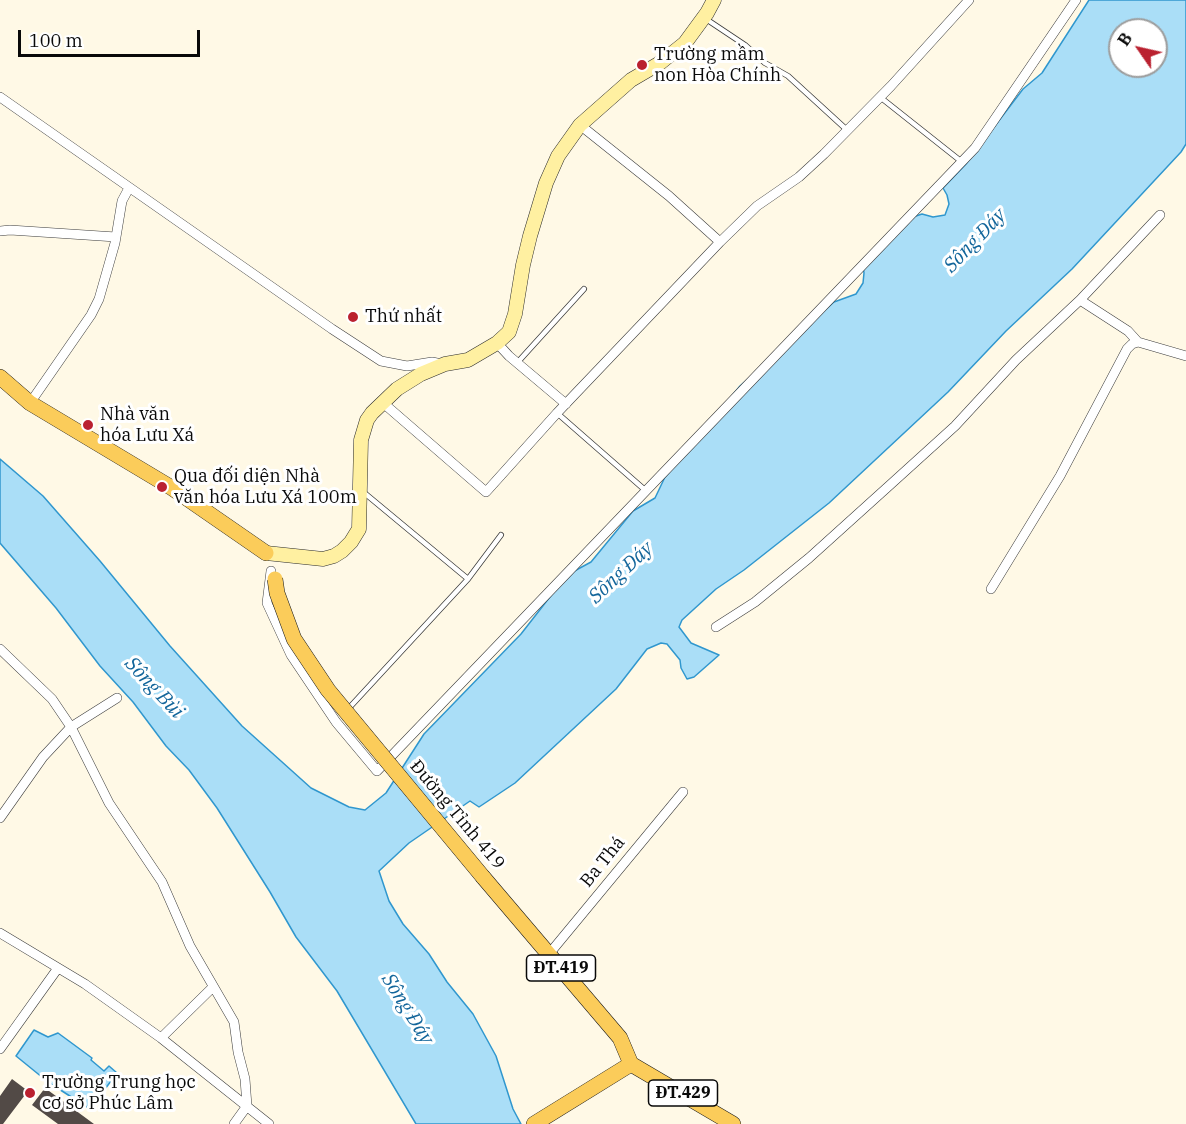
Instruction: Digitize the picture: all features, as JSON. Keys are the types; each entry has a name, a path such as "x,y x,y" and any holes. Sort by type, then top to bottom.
{"main road":[{"path":"0,377 30,403 172,488 266,553"},
{"name":"Đường Tỉnh 419","path":"273,575 277,593 294,639 328,690 620,1038 631,1064"},
{"path":"534,1124 631,1064"},
{"name":"ĐT.429","path":"631,1064 725,1122"}],"street":[{"path":"714,0 685,43 660,63 631,80 580,125 558,156 546,183 523,265 515,314 508,332 497,343 468,360 445,364 411,380 382,402 367,420 361,440 359,529 342,551 323,559 266,553 273,575 267,603 291,655 336,722 377,771 975,148 1076,0"},
{"path":"382,402 486,492 557,413 720,242 757,206 799,177 848,130 969,0"},
{"path":"0,96 332,329 381,360 407,366 432,362 445,364"},
{"path":"580,125 669,196 720,242"},
{"path":"30,403 91,315 99,299 116,237 122,201 129,188"},
{"path":"716,627 755,602 809,558 955,426 1016,360 1080,300 1160,215"},
{"path":"0,231 116,237"},
{"path":"1080,300 1128,331 1138,342"},
{"path":"991,589 1060,476 1127,349 1138,342 1186,356"},
{"path":"497,343 566,404"},
{"path":"0,649 52,699 71,727 109,802 162,882 190,946 234,1022 237,1052 245,1079 247,1106 234,1124"},
{"path":"0,818 44,757 71,727 117,698"},
{"name":"Ba Thá","path":"549,954 683,792"},
{"path":"0,933 85,984 161,1038 269,1124"},
{"path":"0,1049 58,968"},
{"path":"161,1038 213,987"}],"lane":[{"path":"704,18 745,45 765,63 788,76 848,130"},
{"path":"880,97 962,162"},
{"path":"517,363 584,289"},
{"path":"557,413 609,456 645,490"},
{"path":"360,489 468,579"},
{"path":"336,722 468,579 501,535"}],"water":[{"path":"1089,0 1186,0 1186,144 1181,152 1072,269 1006,331 948,392 829,503 744,570 716,589 682,620 679,627 691,643 719,655 694,677 687,679 681,668 680,660 667,644 661,643 647,649 616,689 515,783 479,807 470,801 409,843 379,871 389,901 403,924 429,954 447,982 473,1014 496,1056 513,1109 521,1124 416,1124 337,991 296,937 217,808 189,770 166,746 133,702 100,666 56,608 0,543 0,459 43,496 170,646 242,726 311,788 349,807 365,810 386,793 424,734 521,634 567,575 591,562 633,511 655,498 665,477 740,386 834,302 856,294 863,283 863,266 913,217 922,214 933,217 945,215 949,204 943,188 966,164 1023,89 1042,73"},
{"path":"34,1030 48,1037 58,1033 92,1058 91,1060 104,1071 109,1066 117,1073 90,1109 48,1082 16,1056"}],"building":[{"path":"12,1079 28,1091 3,1124 0,1124 0,1096"},
{"path":"45,1088 94,1124 58,1124 32,1105"}],"place":[{"name":"Trường mầm non Hòa Chính","path":"642,65"},
{"name":"Thứ nhất","path":"353,317"},
{"name":"Nhà văn hóa Lưu Xá","path":"88,425"},
{"name":"Qua đối diện Nhà văn hóa Lưu Xá 100m","path":"162,487"},
{"name":"Trường Trung học cơ sở Phúc Lâm","path":"30,1093"}],"water label":[{"name":"Sông Đáy","path":"975,241"},
{"name":"Sông Đáy","path":"621,573"},
{"name":"Sông Bùi","path":"154,688"},
{"name":"Sông Đáy","path":"407,1009"}]}
